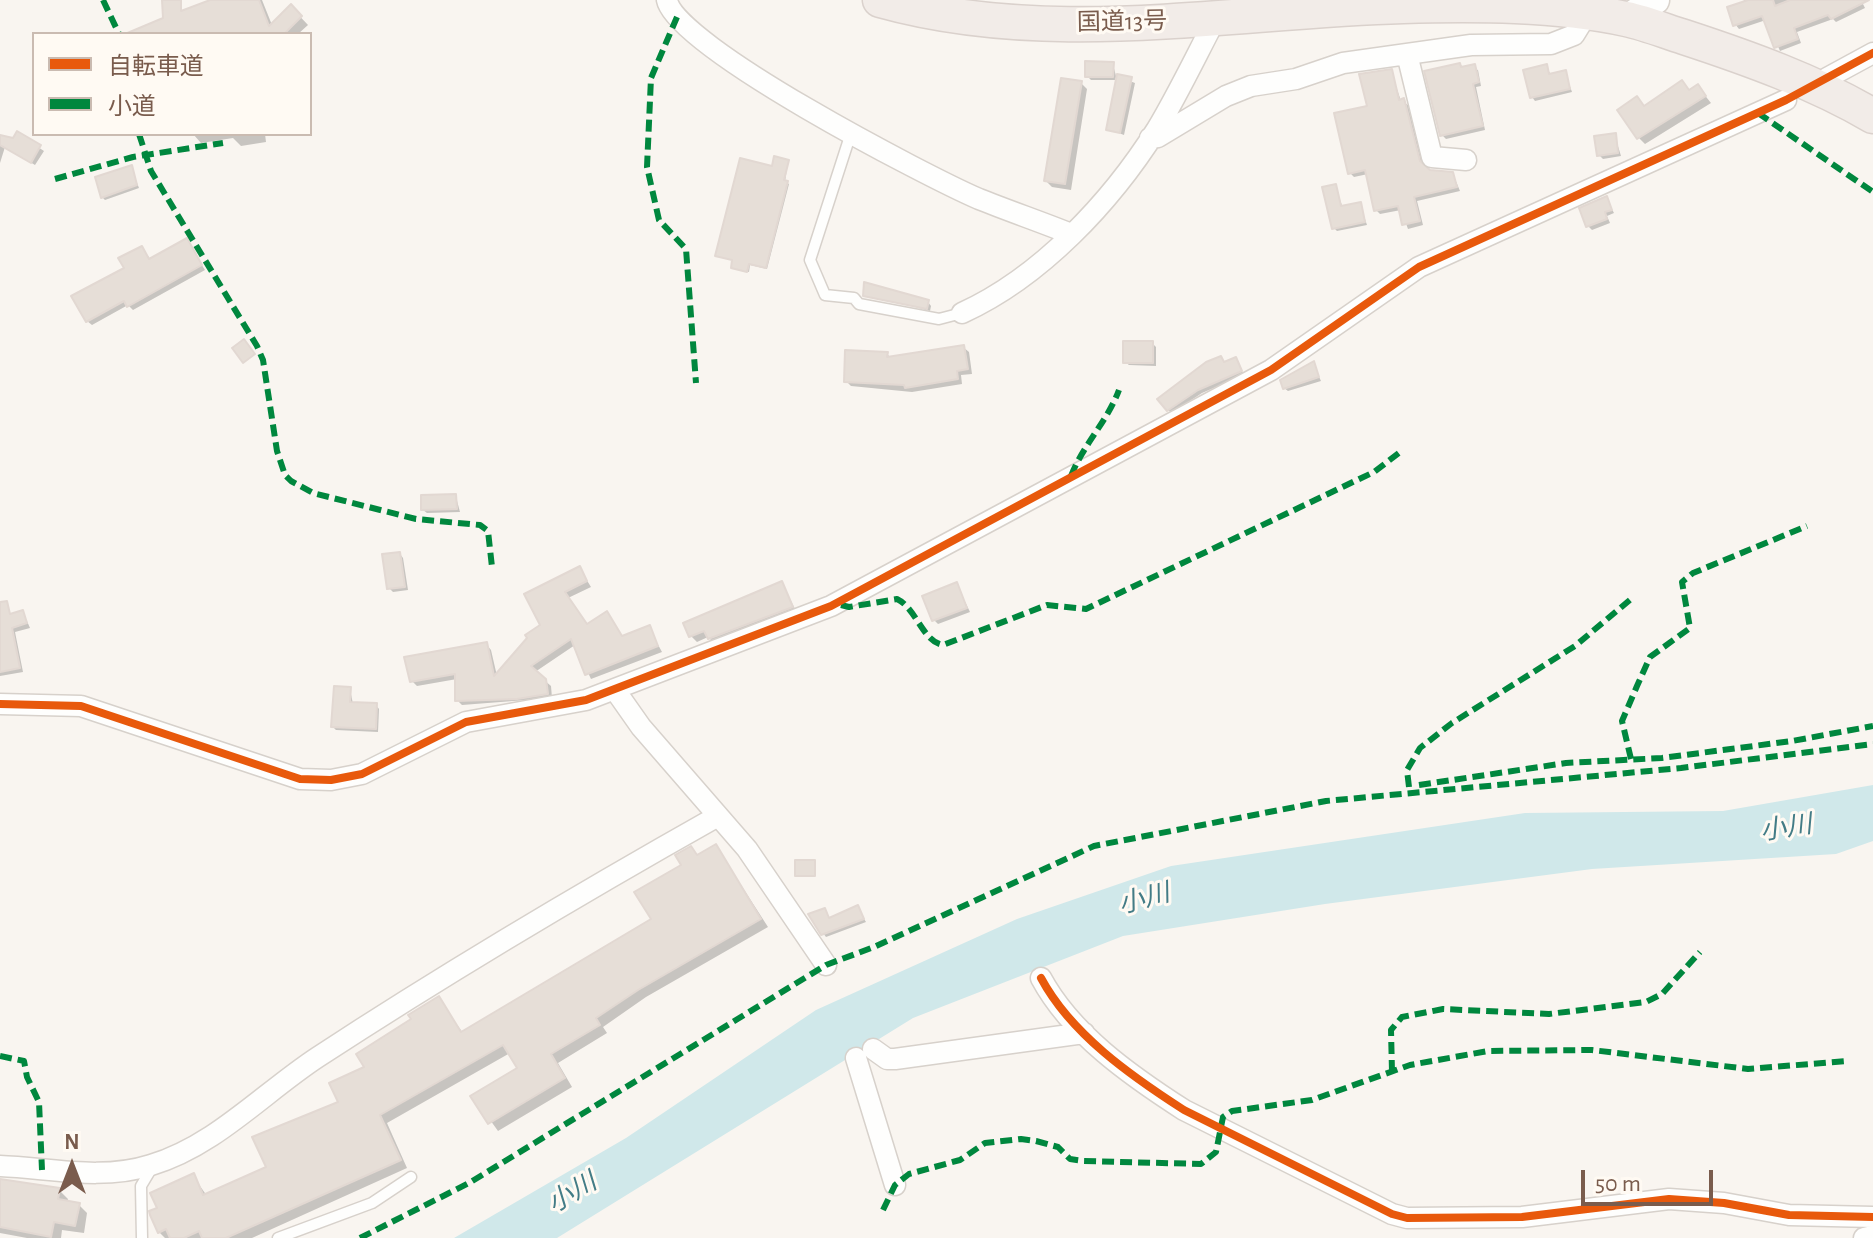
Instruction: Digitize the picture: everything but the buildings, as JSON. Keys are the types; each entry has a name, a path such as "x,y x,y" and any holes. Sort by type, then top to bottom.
{"highway":[{"name":"国道13号","path":"880,0 1003,21 1097,24 1215,20 1400,3 1587,14 1641,10 1743,58 1829,93 1873,116"}],"street":[{"path":"667,0 668,9 701,38 770,87 851,133 978,198 1071,234"},
{"path":"1150,138 1158,137 1226,96 1251,86 1296,79 1343,63 1471,45 1551,44 1574,35 1587,14"},
{"path":"962,313 992,299 1022,279 1071,234 1150,138 1215,20"},
{"path":"1407,54 1432,157 1466,160"},
{"path":"1827,78 1870,61"},
{"path":"0,704 81,706 300,779 331,780 362,774 466,722 574,703 615,690 858,593 1271,370 1419,267 1786,100"},
{"path":"615,690 641,727 747,849 826,965"},
{"path":"0,1166 62,1173 115,1171 154,1164 205,1139 316,1059 575,897 718,816"},
{"path":"1041,978 1052,998 1084,1033 1134,1075 1184,1110 1291,1161 1375,1208 1407,1218 1522,1217 1669,1199 1724,1203 1789,1215 1873,1217"},
{"path":"895,1185 864,1054 895,1059 1084,1033"},
{"path":"1864,1238 1873,1236"}],"lane":[{"path":"851,133 810,260 825,295 854,298 859,304 939,319 962,313"},
{"path":"142,1238 141,1186 154,1164"},
{"path":"278,1238 372,1203 411,1177"}],"water":[{"name":"小川","path":"1873,785 1873,841 1836,854 1592,869 1325,904 1123,936 913,1018 557,1238 454,1238 626,1138 816,1010 1017,919 1171,866 1525,813 1723,811"}],"marked path":[{"path":"103,0 118,32"},
{"path":"677,17 651,78 647,167 659,220 686,249 696,383"},
{"path":"1758,113 1873,192"},
{"path":"140,136 151,171 257,346 263,360 277,451 285,475 313,493 416,519 480,525 488,531 492,567"},
{"path":"55,179 133,157 223,143"},
{"path":"1071,476 1119,390"},
{"path":"841,605 849,607 897,599 904,603 930,638 943,645 1047,605 1086,609 1374,472 1400,452"},
{"path":"1631,759 1622,721 1650,657 1690,628 1682,582 1693,573 1807,526"},
{"path":"1409,787 1407,770 1420,748 1452,723 1575,646 1631,599"},
{"path":"1419,785 1566,763 1662,758 1792,741 1873,726"},
{"path":"360,1238 469,1183 826,965 874,947 1094,846 1326,801 1681,768 1873,744"},
{"path":"1392,1072 1391,1030 1402,1017 1443,1009 1549,1014 1646,1002 1662,994 1700,952"},
{"path":"883,1210 895,1185 909,1174 960,1160 985,1143 1021,1139 1036,1141 1058,1147 1070,1159 1084,1161 1201,1164 1216,1152 1223,1117 1232,1111 1312,1100 1410,1065 1488,1051 1592,1050 1748,1069 1847,1061"},
{"path":"0,1056 24,1061 27,1077 39,1102 42,1170"}],"cycle path":[{"path":"0,704 81,706 300,779 331,780 362,774 466,722 586,700 831,606 1271,370 1419,267 1786,100 1873,53"},
{"path":"1041,978 1085,1035 1123,1068 1164,1097 1184,1110 1392,1214 1407,1218 1522,1217 1669,1199 1724,1203 1789,1215 1873,1217"}]}
